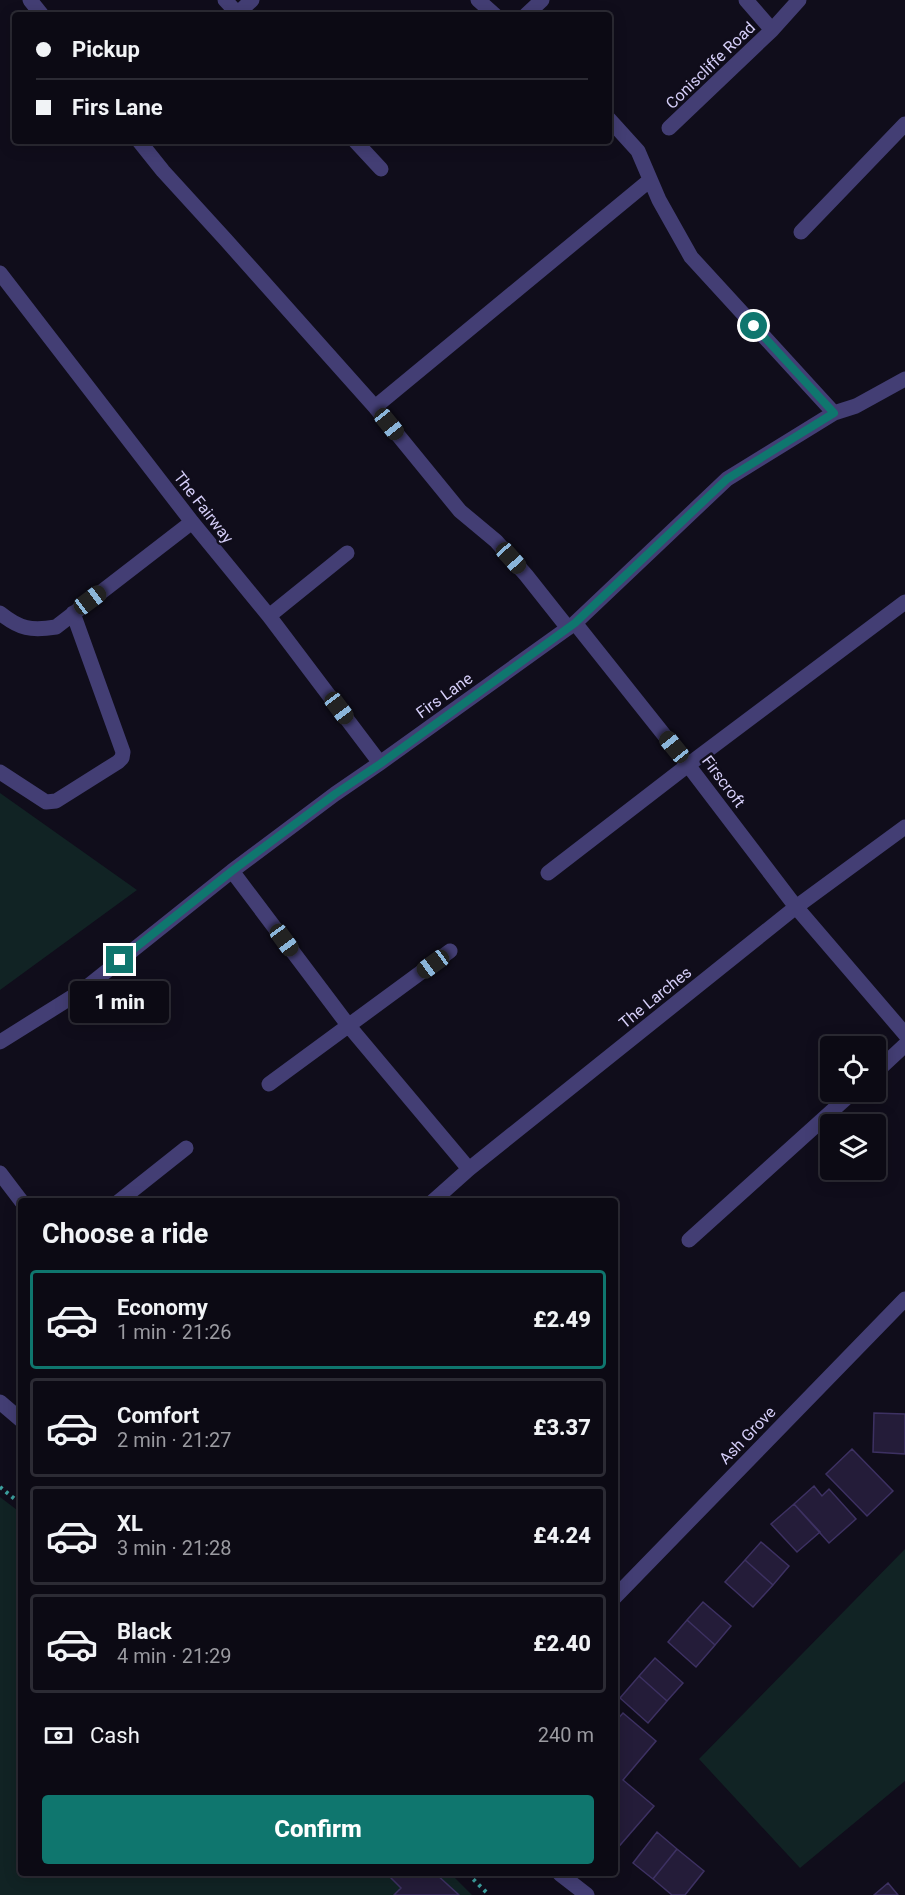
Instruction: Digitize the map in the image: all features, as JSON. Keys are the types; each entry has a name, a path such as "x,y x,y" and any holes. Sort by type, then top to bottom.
{"street":[{"path":"30,0 40,12"},
{"path":"225,0 236,12"},
{"path":"240,12 252,0"},
{"path":"478,0 492,12"},
{"path":"529,12 542,0"},
{"path":"746,0 772,30"},
{"name":"Coniscliffe Road","path":"669,128 772,30 799,0"},
{"path":"612,122 638,151 659,200 691,257 834,413"},
{"path":"801,232 905,124"},
{"name":"Firscroft","path":"141,144 375,407 460,511 496,541 572,626 688,765 796,907 905,1034"},
{"path":"358,144 381,169"},
{"path":"375,407 650,180"},
{"name":"The Fairway","path":"0,273 192,522 269,616 380,764"},
{"name":"Firs Lane","path":"0,1042 83,990 232,871 335,794 572,626 727,479 834,413 856,406 905,379"},
{"path":"0,613 25,628 38,630 56,627 192,522"},
{"path":"269,616 347,553"},
{"path":"548,873 905,602"},
{"path":"0,772 46,802 51,802 122,758 123,752 73,613"},
{"name":"The Larches","path":"436,1198 469,1169 796,907 905,827"},
{"path":"232,871 348,1026 469,1169"},
{"path":"269,1084 450,951"},
{"path":"886,1063 905,1046"},
{"path":"689,1240 842,1102"},
{"path":"123,1198 186,1148"},
{"path":"0,1173 18,1198"},
{"name":"Ash Grove","path":"618,1594 905,1299"},
{"path":"0,1402 18,1417"},
{"path":"563,1876 587,1895"}],"path":[{"path":"0,1488 18,1502"},
{"path":"470,1876 489,1895"}],"shaded area":[{"path":"0,793 137,890 0,990"},
{"path":"0,1497 18,1511 18,1876 453,1876 472,1895 0,1895"},
{"path":"905,1549 905,1781 800,1868 699,1759"}],"building":[{"path":"874,1413 905,1414 905,1454 873,1452"},
{"path":"852,1449 893,1491 867,1516 826,1474"},
{"path":"814,1486 822,1496 829,1489 856,1519 829,1543 794,1504"},
{"path":"794,1504 820,1532 797,1552 771,1524"},
{"path":"761,1542 789,1566 773,1585 745,1560"},
{"path":"745,1560 773,1585 753,1607 725,1582"},
{"path":"703,1602 731,1626 715,1645 687,1620"},
{"path":"687,1620 715,1645 696,1667 668,1642"},
{"path":"655,1658 683,1683 667,1701 639,1676"},
{"path":"639,1676 667,1701 648,1723 620,1698"},
{"path":"623,1713 656,1741 623,1780 654,1806 618,1848 618,1719"},
{"path":"657,1832 677,1849 653,1879 633,1863"},
{"path":"677,1849 704,1871 685,1895 672,1895 653,1879"},
{"path":"393,1876 438,1876 459,1895 394,1895 401,1888 391,1878"},
{"path":"888,1883 898,1895 874,1895"}],"route":[{"path":"120,960 232,871 335,794 575,623 727,479 834,413 754,326"}]}
